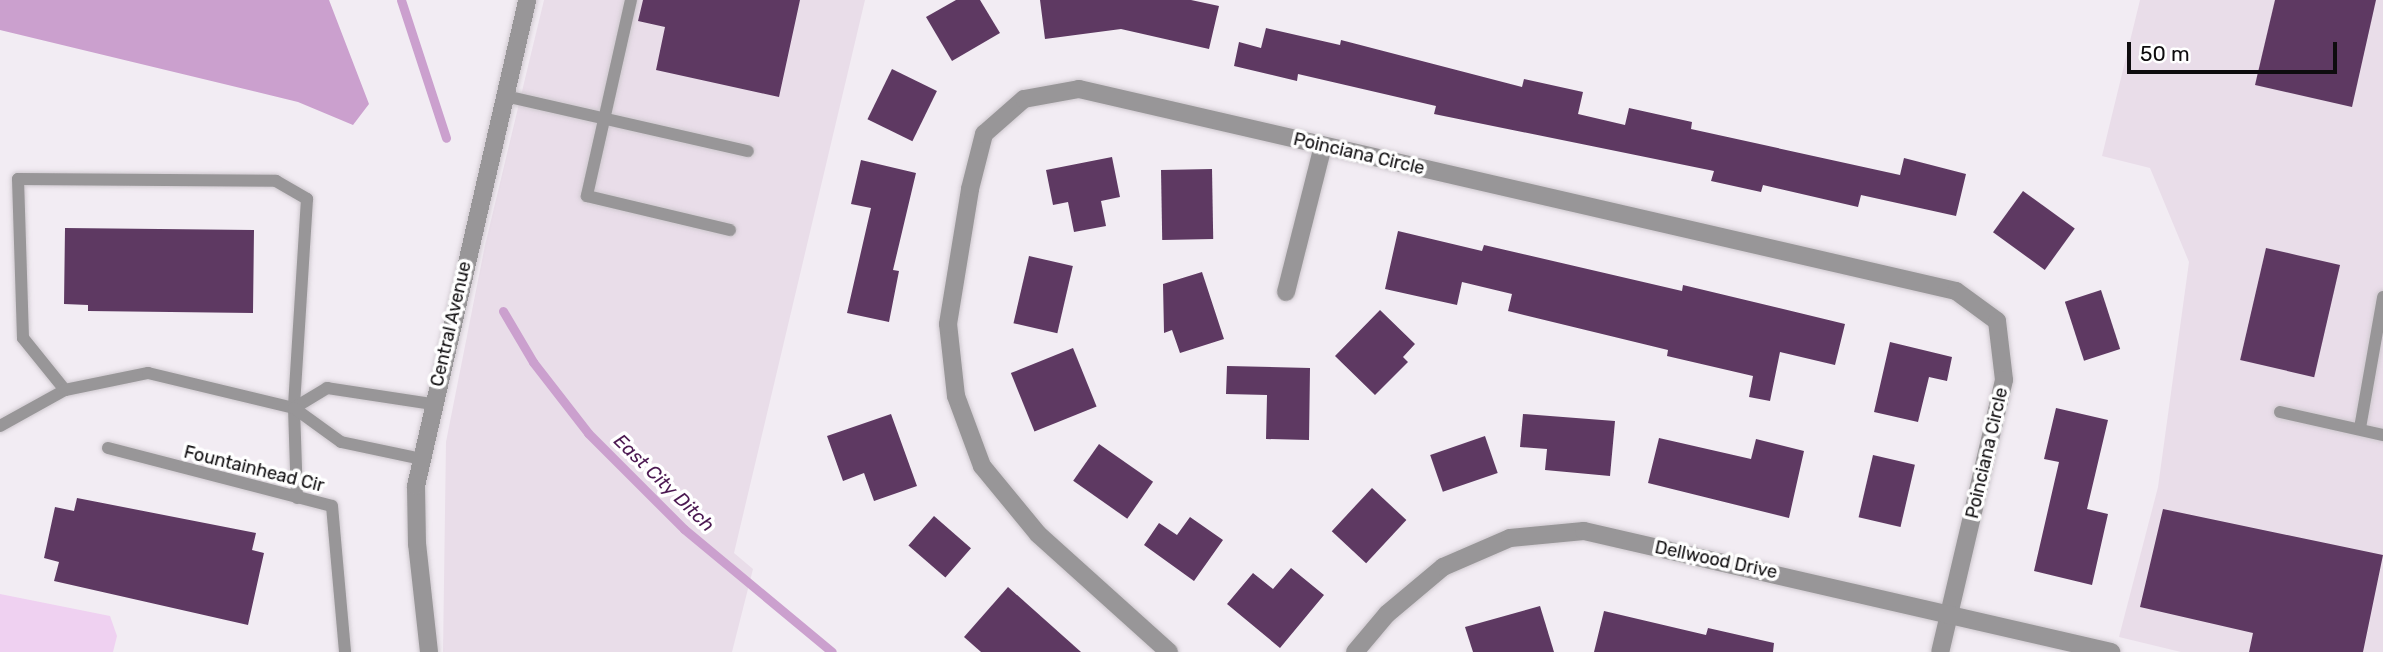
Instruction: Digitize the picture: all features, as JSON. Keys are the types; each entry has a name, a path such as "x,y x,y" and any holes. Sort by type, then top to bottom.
{"street":[{"name":"Central Avenue","path":"429,652 417,544 416,486 432,404 527,0"},
{"name":"Poinciana Circle","path":"1170,652 1038,534 982,466 956,396 948,324 970,189 984,134 1024,99 1079,89 1956,291 1997,321 2004,380 1940,652"},
{"path":"1286,292 1323,146"},
{"name":"Dellwood Drive","path":"1355,652 1387,614 1443,567 1510,538 1550,532 1584,531 2111,652"}],"lane":[{"path":"631,0 587,196 730,230"},
{"path":"505,96 748,150"},
{"path":"65,390 23,338 18,179 276,181 307,199 294,408 297,498"},
{"path":"2360,428 2383,297"},
{"path":"0,426 65,390 148,373 294,408 341,442 422,459"},
{"path":"294,408 327,388 432,404"},
{"path":"2280,412 2383,435"},
{"name":"Fountainhead Cir","path":"108,448 332,506 345,652"}],"shaded area":[{"path":"0,0 329,0 369,104 353,125 298,102 0,30"},
{"path":"544,0 865,0 734,553 753,569 732,652 443,652 446,442 485,245"},
{"path":"2140,0 2383,0 2383,652 2181,652 2119,637 2158,487 2189,262 2150,168 2102,156"},
{"path":"0,594 110,616 117,636 113,652 0,652"}],"building":[{"path":"643,0 800,0 779,97 656,70 665,27 638,21"},
{"path":"956,0 980,0 1000,33 952,61 926,17"},
{"path":"1040,0 1191,0 1219,6 1209,49 1121,29 1045,39"},
{"path":"2275,0 2376,0 2352,107 2255,85"},
{"path":"1266,28 1340,45 1341,40 1522,87 1524,79 1583,92 1578,114 1625,125 1629,108 1692,122 1691,129 1900,175 1904,158 1966,174 1956,216 1861,195 1858,207 1763,185 1761,192 1711,181 1714,171 1434,114 1436,106 1298,74 1297,81 1234,66 1239,42 1261,48"},
{"path":"892,69 937,91 912,141 867,119"},
{"path":"1112,157 1120,197 1101,201 1106,226 1074,232 1068,202 1053,205 1046,170"},
{"path":"861,160 916,173 893,270 899,271 889,322 847,313 871,208 851,204"},
{"path":"1212,169 1213,239 1162,240 1161,170"},
{"path":"2023,191 2075,229 2045,270 1993,232"},
{"path":"65,228 254,230 253,313 88,311 88,305 64,304"},
{"path":"1398,231 1482,251 1484,245 1682,291 1683,285 1845,324 1835,365 1780,352 1770,401 1749,397 1753,376 1667,356 1668,350 1508,311 1512,294 1462,282 1457,305 1385,289"},
{"path":"2266,248 2340,265 2314,377 2240,360"},
{"path":"1029,256 1073,266 1057,333 1013,323"},
{"path":"1202,272 1224,339 1180,353 1172,330 1164,333 1163,284"},
{"path":"2101,290 2120,349 2084,361 2065,302"},
{"path":"1380,310 1415,344 1403,357 1408,362 1375,395 1335,356"},
{"path":"1890,342 1952,357 1947,381 1929,377 1918,422 1874,412"},
{"path":"1073,348 1097,406 1034,432 1011,373"},
{"path":"1227,366 1310,368 1309,440 1266,439 1267,395 1226,394"},
{"path":"2056,408 2108,420 2087,509 2108,514 2092,585 2034,571 2059,462 2044,459"},
{"path":"891,414 917,486 874,501 864,473 843,481 827,436"},
{"path":"1523,414 1615,421 1610,476 1545,470 1547,449 1520,447"},
{"path":"1485,436 1498,473 1443,492 1430,455"},
{"path":"1659,438 1751,459 1756,439 1804,451 1789,518 1648,483"},
{"path":"1099,444 1153,482 1127,519 1073,481"},
{"path":"1873,455 1915,465 1901,527 1859,517"},
{"path":"1372,488 1406,520 1366,563 1332,531"},
{"path":"77,498 256,533 252,550 264,553 248,625 54,581 59,562 44,558 55,507 74,511"},
{"path":"2163,509 2383,555 2363,652 2249,652 2253,633 2140,607"},
{"path":"934,516 971,548 945,578 908,545"},
{"path":"1190,517 1223,540 1194,581 1144,545 1159,523 1177,535"},
{"path":"1291,568 1324,595 1280,648 1227,604 1253,573 1273,589"},
{"path":"1008,587 1081,652 981,652 964,637"},
{"path":"1540,606 1554,652 1473,652 1465,627"},
{"path":"1604,611 1706,635 1708,628 1774,643 1773,652 1594,652"}],"waterway":[{"name":"East City Ditch","path":"401,0 446,138"},
{"name":"East City Ditch","path":"503,311 533,362 588,433 684,529 832,652"}]}
